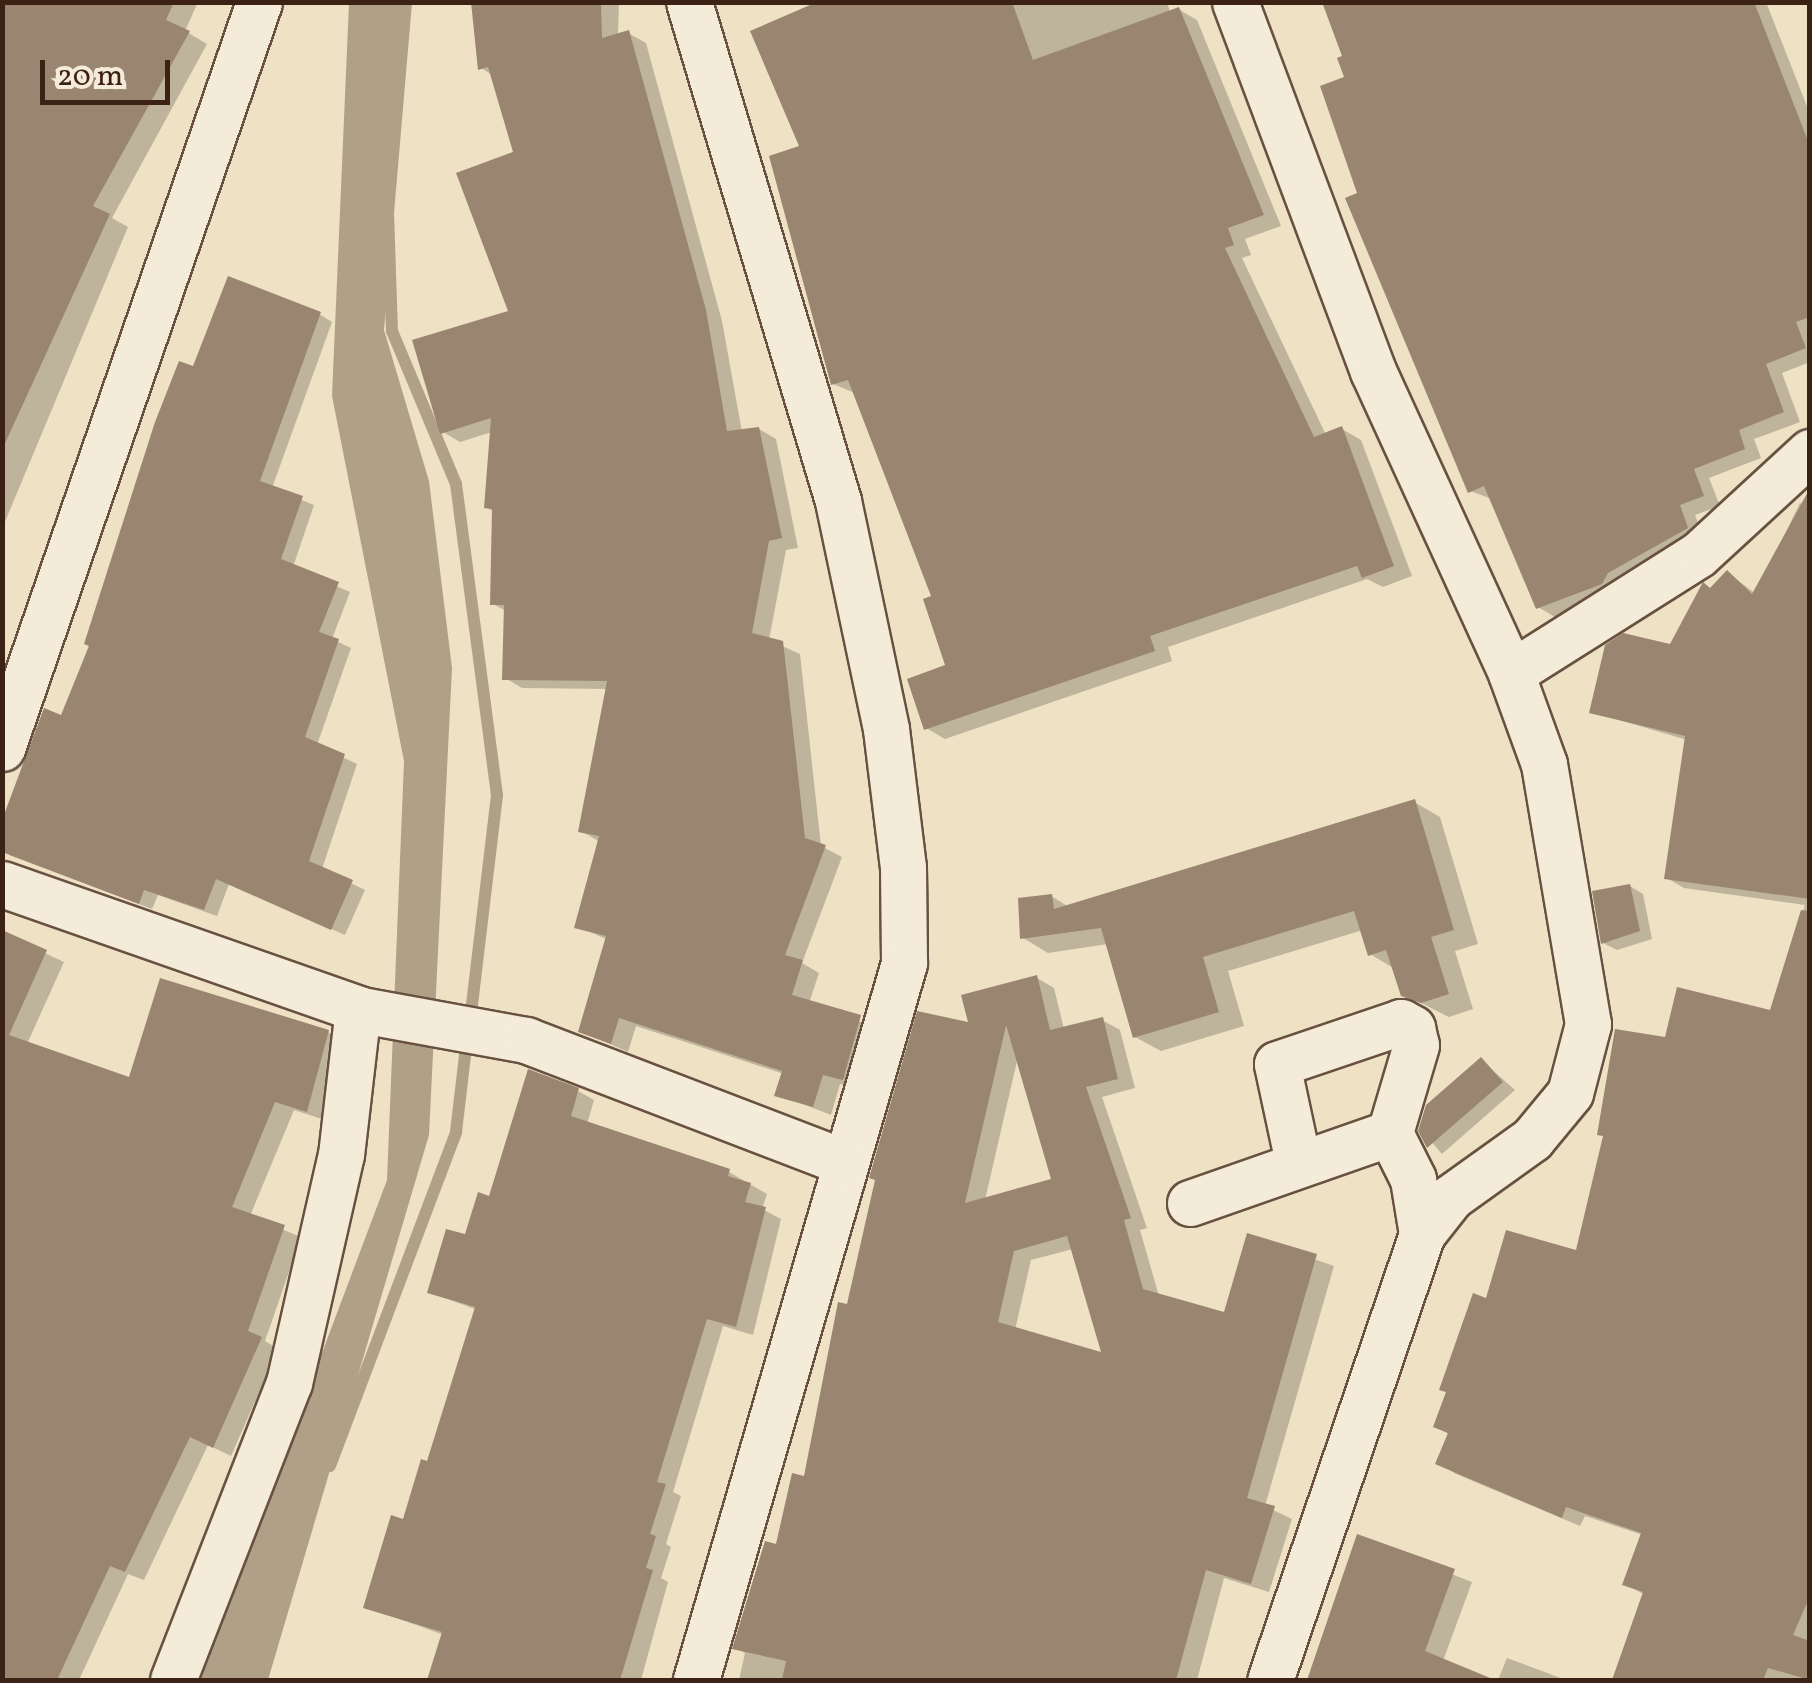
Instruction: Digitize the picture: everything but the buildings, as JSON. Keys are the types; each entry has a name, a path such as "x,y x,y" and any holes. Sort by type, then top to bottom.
{"street":[{"path":"2,748 166,288 258,2"},
{"path":"689,2 838,501 886,728 903,867 904,963 696,1680"},
{"path":"1234,2 1374,371 1511,674 1544,764 1588,1024 1570,1093 1532,1139 1451,1197 1422,1234 1270,1680"},
{"path":"1511,674 1699,554 1810,452"},
{"path":"2,884 360,1009 526,1040 844,1162"},
{"path":"173,1680 289,1382 342,1155 360,1009"},
{"path":"1298,1162 1277,1064 1401,1022 1412,1028 1416,1045 1390,1132 1413,1179 1422,1234"},
{"path":"1190,1203 1390,1132"}],"shaded area":[{"path":"349,3 412,3 384,330 429,481 452,668 429,1135 268,1680 199,1680 387,1180 404,761 332,396"}],"waterway":[{"path":"388,212 392,331 456,484 497,795 470,1020"},
{"path":"330,1466 456,1132 467,1039"}]}
